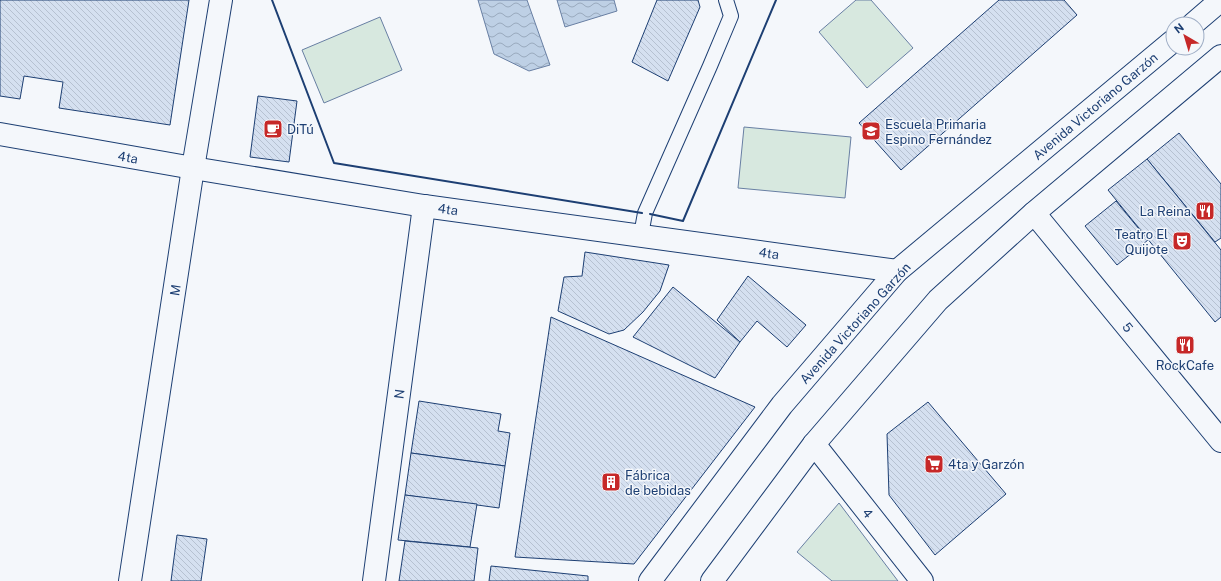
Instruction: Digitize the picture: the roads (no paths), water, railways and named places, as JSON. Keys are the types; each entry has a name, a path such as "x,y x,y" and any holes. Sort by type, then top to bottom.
{"street":[{"name":"M","path":"130,581 221,0"},
{"path":"1202,16 1221,0"},
{"name":"Avenida Victoriano Garzón","path":"650,581 782,405 897,271 1165,48"},
{"path":"712,581 814,444 938,300 1034,213 1221,56"},
{"name":"4ta","path":"0,134 424,206 897,271"},
{"name":"N","path":"374,581 424,206"},
{"name":"5","path":"1034,213 1221,441"},
{"name":"4","path":"814,444 922,581"}],"lane":[{"path":"642,235 645,213 731,16 726,0"}],"water":[{"path":"478,0 527,0 550,65 529,71 494,54"},
{"path":"557,0 614,0 617,11 565,27"}],"place":[{"name":"DiTú","path":"273,129"},
{"name":"Escuela Primaria Espino Fernández","path":"871,131"},
{"name":"La Reina","path":"1205,211"},
{"name":"Teatro El Quijote","path":"1182,241"},
{"name":"RockCafe","path":"1185,345"},
{"name":"4ta y Garzón","path":"934,464"},
{"name":"Fábrica de bebidas","path":"611,482"}]}
